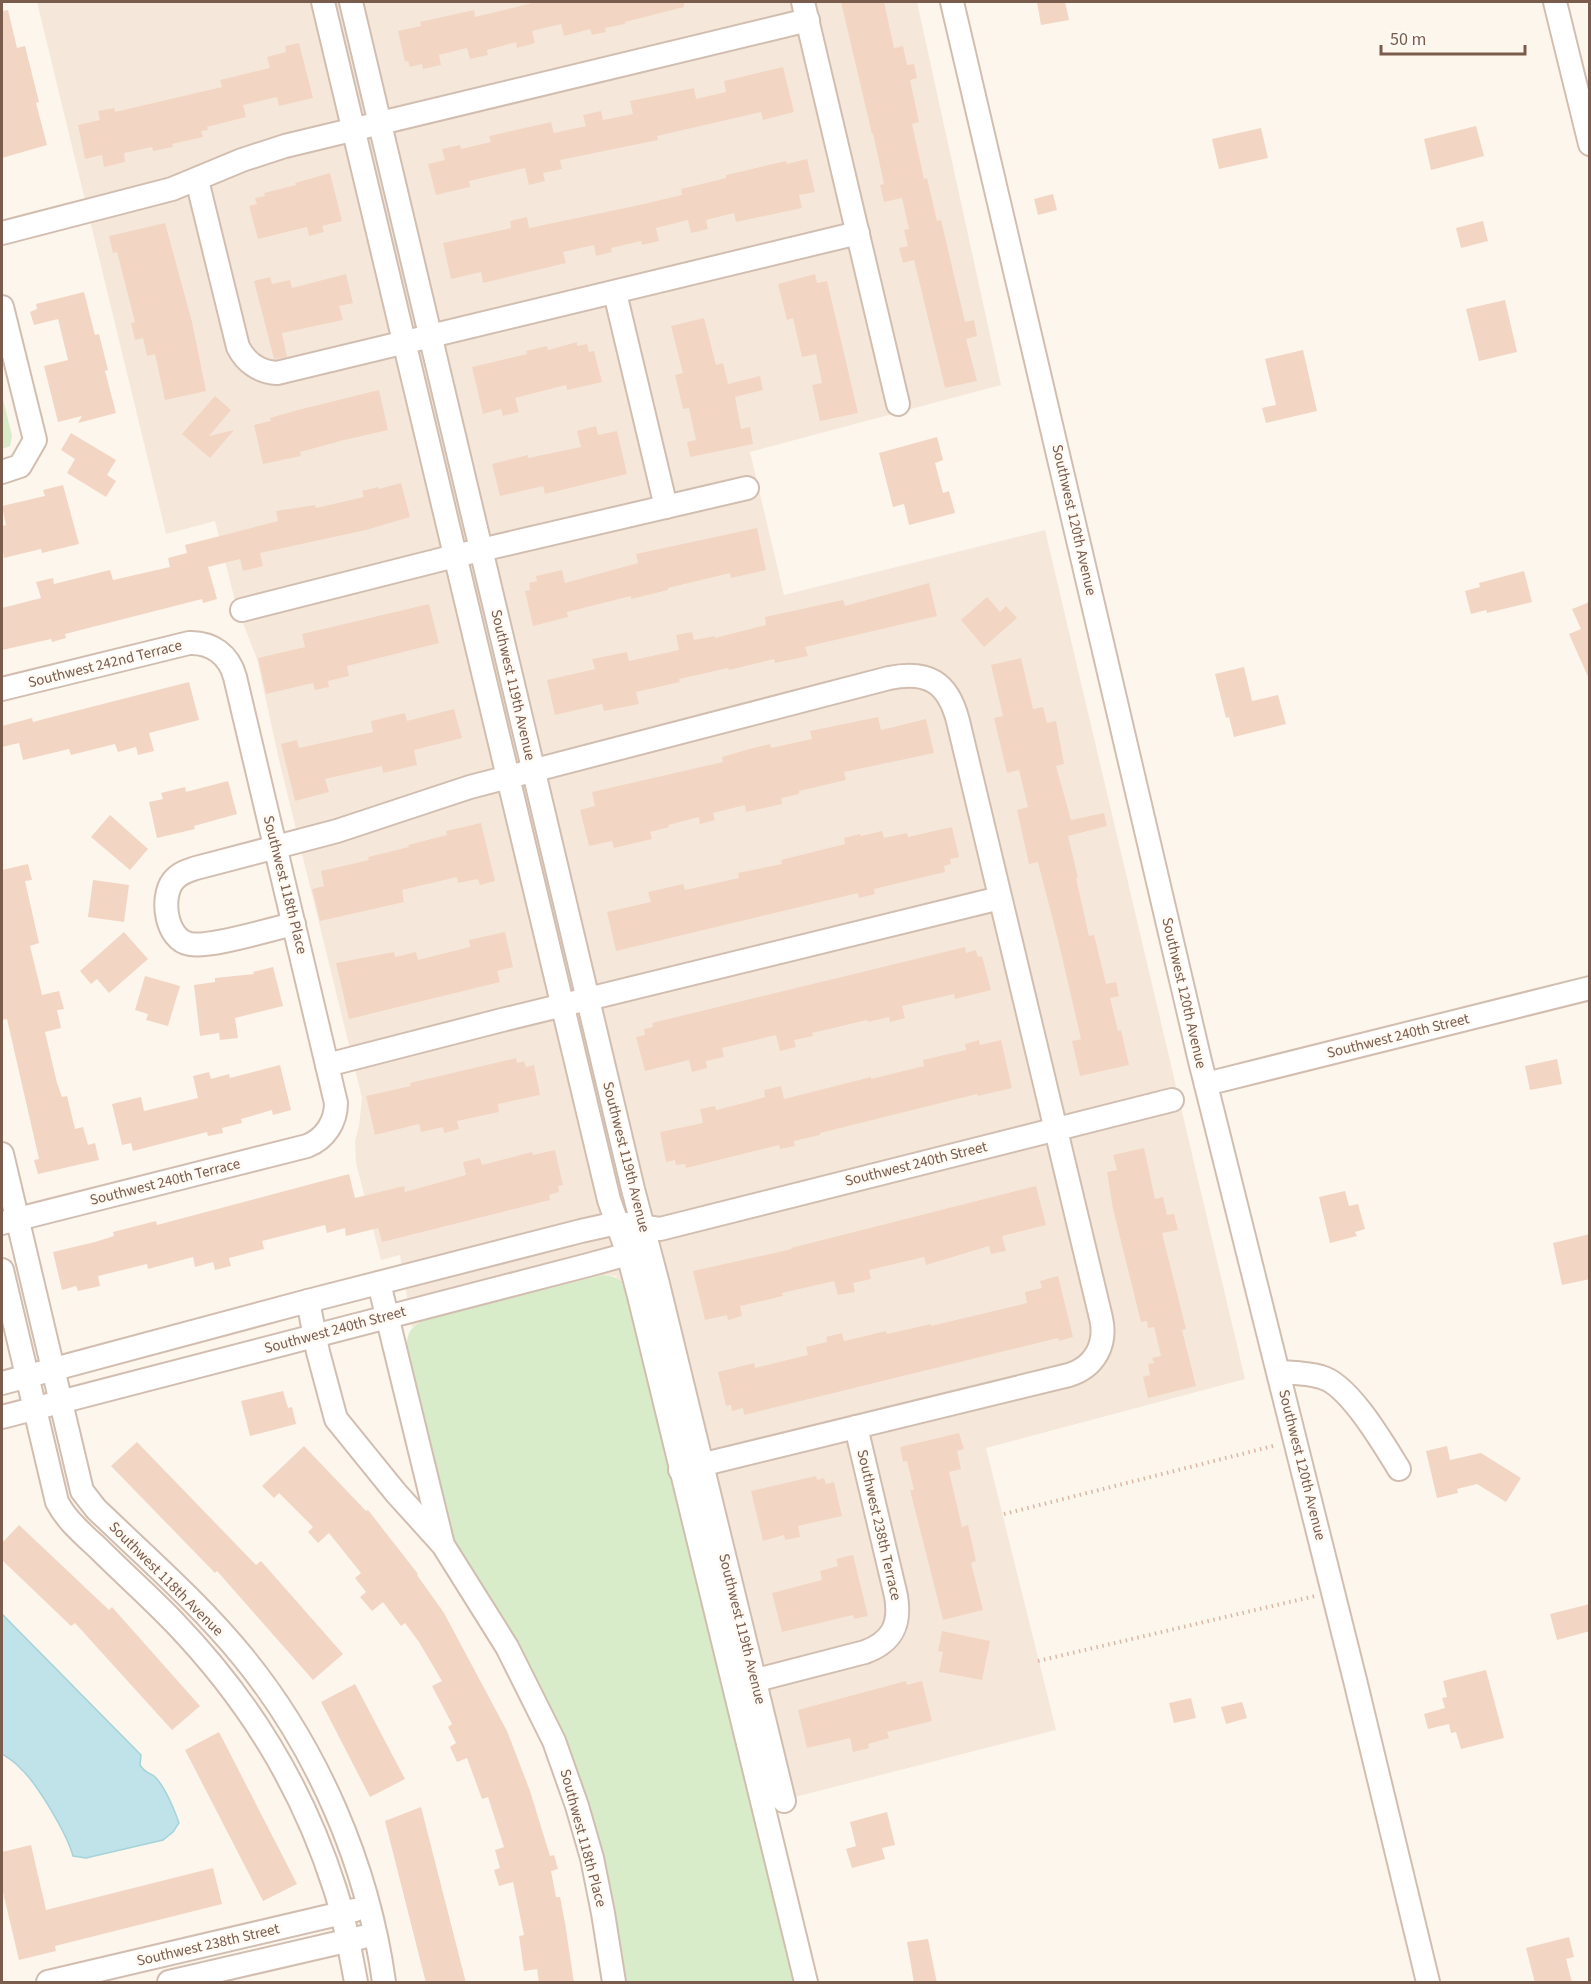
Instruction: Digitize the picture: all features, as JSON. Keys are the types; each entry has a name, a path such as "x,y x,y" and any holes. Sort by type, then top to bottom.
{"street":[{"name":"Southwest 119th Avenue","path":"323,2 609,1200 628,1254 691,1467 744,1683 806,1983"},
{"name":"Southwest 119th Avenue","path":"351,2 587,999 650,1231 691,1467"},
{"name":"Southwest 120th Avenue","path":"952,2 1206,1084 1279,1372 1428,1983"},
{"path":"1555,2 1590,144"},
{"path":"2,233 145,197 197,180 264,152 805,11 898,404"},
{"path":"197,180 236,341 241,353 251,364 271,373 283,373 858,233"},
{"path":"615,293 666,507"},
{"path":"2,307 35,435 35,440 20,466 2,471"},
{"path":"242,610 455,556 747,488"},
{"name":"Southwest 242nd Terrace","path":"2,689 174,646 194,643 208,646"},
{"name":"Southwest 118th Place","path":"208,646 227,659 233,670 336,1109 326,1133"},
{"path":"294,924 200,944 190,944 175,935 170,922 167,907 169,886 178,874 337,831 448,793 889,678 910,675 926,677 942,687 948,694 955,711 1000,897 1102,1327 1102,1340 1096,1356 1082,1370 1069,1375 691,1467"},
{"path":"327,1065 1000,897"},
{"name":"Southwest 240th Street","path":"1206,1084 1590,988"},
{"name":"Southwest 240th Street","path":"2,1383 308,1300 617,1223 650,1231 1172,1100"},
{"name":"Southwest 240th Terrace","path":"9,1221 298,1149 311,1144 326,1133"},
{"name":"Southwest 118th Avenue","path":"2,1154 9,1221 52,1370 78,1479 85,1496 203,1613 242,1656 292,1728 320,1777 359,1872 369,1907 384,1983"},
{"name":"Southwest 240th Street","path":"2,1417 628,1254 650,1231"},
{"name":"Southwest 118th Avenue","path":"2,1270 50,1479 60,1508 76,1527 196,1645 216,1668 248,1710 284,1767 320,1846 342,1913 356,1983"},
{"name":"Southwest 118th Place","path":"380,1283 443,1545"},
{"name":"Southwest 118th Place","path":"308,1300 314,1335 336,1419 396,1493 443,1545 507,1647 554,1741 567,1773 592,1858 614,1983"},
{"path":"1279,1372 1323,1377 1351,1398 1379,1436 1399,1469"},
{"name":"Southwest 238th Terrace","path":"744,1683 865,1652 878,1647 893,1632 898,1607 856,1427"},
{"path":"396,1493 414,1490 422,1483 425,1473"},
{"name":"Southwest 119th Avenue","path":"744,1683 784,1802"},
{"name":"Southwest 238th Street","path":"48,1983 369,1907"},
{"name":"Southwest 238th Street","path":"169,1983 375,1934"}],"path":[{"path":"1004,1514 1296,1441"},
{"path":"1038,1661 1333,1592"}],"shaded area":[{"path":"37,2 917,2 1001,385 750,452 784,595 1045,530 1245,1379 986,1448 1056,1730 756,1807 616,1276 601,1275 425,1320 412,1327 400,1255 381,1260 356,1163 355,1141 362,1098 279,760 257,659 236,605 215,521 166,534"}],"green space":[{"path":"2,395 12,436 10,446 2,449"},
{"path":"602,1275 612,1276 619,1280 631,1293 799,1982 624,1982 558,1728 515,1638 454,1543 407,1349 410,1331 425,1320"}],"water":[{"path":"2,1614 141,1755 140,1765 162,1786 179,1823 163,1840 86,1858 73,1856 58,1822 35,1785 18,1766 2,1754"}],"building":[{"path":"536,2 684,2 684,7 605,28 606,32 592,35 590,29 564,36 561,24 532,31 535,43 517,48 516,42 487,50 488,55 470,59 467,48 439,55 441,65 423,69 422,64 410,67 408,61 405,62 398,31 421,26 420,22 474,10 475,17"},
{"path":"841,2 884,2 894,48 903,46 907,65 914,64 917,78 910,80 919,122 912,124 924,179 927,178 937,221 941,220 965,322 974,320 977,336 966,339 977,381 945,388 914,260 903,263 899,248 908,246 904,230 909,229 902,198 884,202 880,185 884,184"},
{"path":"1037,2 1065,2 1069,20 1041,25"},
{"path":"8,10 17,48 25,46 47,145 2,158 2,11"},
{"path":"299,43 313,98 279,106 277,97 243,105 246,117 207,127 208,130 201,131 203,137 172,144 173,147 153,151 152,147 124,153 125,162 104,167 102,155 85,159 78,125 100,120 98,111 114,108 115,112 222,87 220,80 270,68 267,57 286,52 285,46"},
{"path":"783,67 794,112 763,120 761,112 657,136 658,140 560,160 562,169 543,173 545,181 529,185 525,168 469,181 470,187 436,195 428,164 445,160 442,149 460,145 461,149 491,142 489,136 551,122 554,133 586,126 583,115 601,111 603,120 633,114 630,101 694,88 696,99 726,92 724,81"},
{"path":"1476,126 1484,156 1431,170 1424,139"},
{"path":"1261,128 1268,158 1219,169 1212,139"},
{"path":"807,159 815,192 799,195 802,208 736,222 734,213 706,220 708,229 691,233 688,220 656,228 659,241 642,245 641,241 611,248 612,252 596,256 594,245 563,252 566,263 483,283 481,272 451,279 443,243 511,228 510,221 527,217 529,228 635,206 682,195 681,189 726,178 726,175 786,161 787,164"},
{"path":"330,173 342,221 322,226 324,232 309,236 307,227 258,239 249,206 257,204 255,198 265,196 264,193"},
{"path":"1053,194 1057,210 1038,215 1034,199"},
{"path":"1483,221 1488,241 1461,248 1456,228"},
{"path":"165,223 192,322 206,391 165,400 155,354 147,356 143,338 135,340 131,323 135,322 117,252 113,253 109,236"},
{"path":"346,274 353,303 339,306 343,320 282,333 287,357 274,359 254,281 270,277 272,284 290,280 292,288"},
{"path":"815,274 817,283 827,281 858,413 820,421 812,385 822,383 816,354 802,357 793,318 787,320 778,284"},
{"path":"84,292 95,335 99,334 108,370 105,371 116,413 78,423 82,416 58,422 44,366 68,360 58,319 34,325 30,312 37,309 36,304"},
{"path":"1505,300 1517,352 1479,361 1466,309"},
{"path":"704,318 716,365 723,363 728,384 760,376 763,390 735,397 741,429 750,427 753,444 690,457 687,442 696,440 689,408 683,409 675,375 683,373 671,326"},
{"path":"577,342 577,346 587,344 589,352 594,351 602,382 567,390 566,385 515,398 519,412 503,416 501,409 483,414 472,367 527,354 526,351 547,346 548,350"},
{"path":"1303,350 1317,411 1266,423 1262,408 1276,405 1265,359"},
{"path":"379,390 388,430 300,452 301,456 263,464 254,425 298,410"},
{"path":"215,396 231,410 209,436 234,430 210,458 182,434"},
{"path":"596,426 598,435 617,431 627,474 545,494 543,486 500,496 492,464 528,455 528,458 581,447 577,431"},
{"path":"71,433 116,460 107,475 116,481 106,497 67,473 75,459 61,450"},
{"path":"937,437 943,460 935,463 943,493 949,491 955,513 909,525 904,504 893,507 879,453"},
{"path":"401,483 410,517 366,530 260,553 263,566 243,571 240,559 208,567 217,599 203,603 202,599 65,634 66,638 52,642 51,639 2,650 2,608 41,598 36,582 53,578 54,584 110,570 113,580 170,567 168,558 187,553 185,545 278,521 276,511 315,505 316,508 364,497 362,491"},
{"path":"63,485 79,544 42,553 41,549 4,558 2,526 6,525 2,506 45,496 43,490"},
{"path":"757,528 766,570 731,578 730,573 631,599 631,596 567,612 568,617 533,626 525,591 530,590 529,583 537,581 536,576 562,570 565,583 638,563 636,554"},
{"path":"1524,571 1532,602 1487,613 1486,610 1471,614 1465,591 1480,587 1479,583"},
{"path":"929,583 937,616 805,647 808,656 775,663 774,659 679,679 680,682 636,692 639,704 604,711 602,704 555,715 547,680 595,669 592,659 627,652 629,661 679,650 676,635 692,632 694,640 715,636 715,638 766,625 765,617 843,600 845,606"},
{"path":"987,597 1000,612 1006,606 1017,618 984,647 961,620"},
{"path":"1590,602 1590,681 1569,634 1581,629 1572,609"},
{"path":"429,604 439,643 347,666 349,676 328,681 329,687 315,690 313,683 266,694 258,658 305,647 302,634"},
{"path":"1021,658 1033,709 1043,707 1047,723 1056,721 1064,764 1056,766 1071,820 1104,813 1107,826 1068,836 1089,936 1094,935 1106,984 1116,982 1119,996 1110,998 1118,1031 1121,1030 1129,1065 1080,1076 1072,1041 1081,1039 1059,944 1038,862 1029,864 1017,810 1028,807 1019,770 1007,773 994,718 1003,716 991,665"},
{"path":"1244,667 1252,701 1278,695 1286,724 1234,737 1229,717 1226,718 1215,674"},
{"path":"189,682 199,720 149,733 154,751 138,755 136,747 118,752 115,744 71,755 69,749 23,760 19,743 2,747 2,726 32,718 33,722"},
{"path":"454,709 462,738 414,750 417,765 383,773 382,766 325,779 329,792 295,801 281,744 297,740 299,748 373,732 371,721 405,713 407,721"},
{"path":"878,717 881,730 926,719 934,753 844,772 846,780 799,791 799,794 781,798 782,804 746,812 745,805 713,813 715,820 700,824 699,817 668,825 669,827 650,832 652,839 614,848 612,841 589,846 580,810 595,806 592,792 723,762 722,757 753,748 770,744 771,748 812,739 810,731"},
{"path":"228,781 237,814 194,826 195,829 157,838 149,802 163,799 161,793 185,787 186,792"},
{"path":"110,815 148,849 130,870 91,837"},
{"path":"481,823 495,881 480,885 478,879 458,883 457,877 402,890 404,902 320,921 312,889 324,886 321,871 369,860 368,857 447,835 446,831"},
{"path":"952,827 959,857 950,859 951,864 944,866 945,872 874,889 875,894 859,898 858,893 616,951 607,912 651,902 648,892 683,884 685,890 739,878 738,873 782,864 781,860 845,844 844,838 860,834 861,836 882,831 884,838 907,833 908,837"},
{"path":"28,864 32,880 25,881 39,943 30,946 42,995 59,991 64,1009 57,1010 61,1028 45,1032 57,1083 62,1097 67,1096 75,1129 83,1127 88,1145 95,1143 99,1160 38,1174 34,1160 39,1159 7,1019 2,1020 2,870"},
{"path":"93,880 129,885 124,922 88,917"},
{"path":"124,932 148,959 109,993 97,979 91,984 80,971"},
{"path":"505,932 513,967 497,971 500,982 349,1019 336,963 394,952 395,957 416,952 418,960 470,947 469,940"},
{"path":"965,947 966,953 976,950 978,957 982,956 991,990 955,999 954,994 902,1006 905,1018 890,1022 889,1017 868,1022 867,1020 812,1033 813,1036 794,1040 796,1047 780,1051 776,1035 722,1048 724,1057 706,1061 707,1068 692,1072 689,1060 645,1071 636,1037 645,1035 644,1029 653,1027 652,1023"},
{"path":"273,967 283,1006 235,1018 238,1038 220,1040 219,1033 200,1036 194,985 215,982 215,978 254,974 253,972"},
{"path":"145,976 180,986 168,1026 146,1020 148,1014 135,1010"},
{"path":"979,1040 980,1045 1001,1040 1012,1088 978,1096 977,1094 820,1133 820,1135 794,1141 795,1146 780,1149 779,1145 686,1168 685,1164 676,1165 675,1160 666,1162 660,1132 703,1123 700,1109 715,1106 716,1110 748,1102 765,1097 764,1090 781,1086 784,1099 924,1066 923,1060 966,1050 965,1044"},
{"path":"516,1058 517,1063 524,1061 526,1067 534,1065 540,1095 498,1104 499,1112 457,1121 459,1129 444,1133 443,1127 421,1132 419,1124 375,1135 366,1096"},
{"path":"1557,1059 1562,1084 1530,1090 1525,1066"},
{"path":"280,1065 291,1110 273,1115 272,1110 241,1119 242,1123 222,1128 223,1133 208,1136 207,1132 133,1151 131,1143 122,1145 112,1104 141,1097 144,1111 198,1098 193,1076 209,1072 211,1079 229,1074 230,1078"},
{"path":"1144,1148 1155,1199 1163,1197 1167,1215 1174,1214 1178,1230 1162,1233 1186,1329 1182,1330 1196,1386 1148,1398 1143,1377 1150,1375 1148,1364 1154,1363 1152,1358 1161,1356 1154,1327 1148,1328 1147,1321 1141,1322 1113,1209 1107,1172 1117,1170 1113,1155"},
{"path":"555,1150 563,1185 558,1186 559,1192 549,1195 550,1200 382,1242 378,1228 346,1236 345,1228 327,1233 325,1225 262,1241 264,1249 229,1258 231,1266 215,1270 213,1262 195,1267 193,1257 148,1269 147,1264 98,1276 100,1286 78,1291 76,1286 62,1290 53,1252 114,1236 113,1232 156,1221 157,1225 349,1174 355,1198 404,1186 405,1192 466,1175 463,1162 480,1158 482,1165 532,1152 533,1155"},
{"path":"1036,1186 1046,1225 1002,1236 1006,1251 991,1254 989,1246 926,1265 924,1257 869,1270 871,1279 853,1283 855,1292 838,1295 834,1281 740,1306 742,1316 728,1320 727,1315 705,1320 693,1271 792,1249"},
{"path":"1345,1191 1349,1206 1358,1204 1365,1229 1355,1232 1357,1236 1330,1243 1319,1197"},
{"path":"1590,1234 1590,1279 1562,1285 1553,1243"},
{"path":"1058,1276 1073,1337 1059,1341 1058,1338 744,1415 743,1408 732,1411 731,1405 726,1406 718,1372 754,1363 755,1368 808,1355 806,1347 827,1342 826,1337 842,1333 844,1341 886,1331 887,1334 931,1324 931,1326 1027,1303 1025,1292 1042,1288 1040,1281"},
{"path":"283,1391 288,1408 292,1407 296,1424 250,1436 241,1401"},
{"path":"959,1433 964,1449 957,1451 961,1469 949,1472 962,1527 968,1525 976,1561 971,1563 983,1610 943,1620 910,1490 914,1490 907,1461 903,1462 900,1447"},
{"path":"137,1442 256,1565 261,1561 343,1654 313,1680 217,1571 215,1573 111,1466"},
{"path":"304,1446 366,1511 368,1510 418,1574 444,1613 507,1731 530,1791 550,1856 554,1855 558,1869 551,1871 556,1897 560,1897 574,1983 539,1983 537,1969 524,1971 519,1936 524,1935 513,1882 499,1886 494,1870 500,1868 495,1850 504,1847 488,1797 482,1799 467,1758 457,1762 450,1747 456,1743 448,1727 452,1724 432,1686 442,1681 419,1642 405,1623 401,1626 383,1602 372,1611 360,1597 366,1592 355,1578 361,1573 329,1533 318,1543 308,1532 313,1527 279,1493 274,1498 262,1486"},
{"path":"1447,1446 1450,1460 1481,1453 1521,1478 1506,1502 1477,1484 1457,1489 1458,1493 1437,1498 1426,1451"},
{"path":"816,1476 817,1480 824,1478 826,1484 834,1482 842,1516 798,1526 800,1537 785,1540 784,1535 763,1541 751,1491"},
{"path":"19,1525 109,1610 112,1607 200,1706 172,1730 75,1623 71,1626 2,1560 2,1543"},
{"path":"853,1555 868,1616 854,1619 853,1615 782,1632 772,1593 822,1580 820,1571 838,1566 836,1559"},
{"path":"1590,1604 1590,1631 1557,1640 1550,1614"},
{"path":"942,1631 990,1641 982,1680 939,1672 943,1652 938,1651"},
{"path":"1486,1670 1504,1738 1461,1749 1456,1732 1451,1733 1449,1724 1428,1729 1424,1714 1445,1708 1442,1698 1447,1697 1443,1681"},
{"path":"906,1681 907,1685 922,1681 932,1721 887,1732 889,1738 868,1744 869,1748 853,1752 850,1738 807,1748 798,1710"},
{"path":"355,1684 405,1779 370,1797 321,1702"},
{"path":"1191,1698 1196,1718 1174,1723 1169,1703"},
{"path":"1242,1702 1247,1718 1226,1724 1221,1707"},
{"path":"219,1732 297,1884 263,1901 185,1750"},
{"path":"421,1807 466,1983 426,1983 385,1821"},
{"path":"887,1812 895,1845 882,1848 885,1859 852,1868 846,1849 856,1846 850,1822"},
{"path":"31,1845 46,1910 213,1868 222,1904 55,1946 56,1951 19,1960 2,1888 2,1852"},
{"path":"1569,1937 1574,1957 1566,1959 1572,1983 1535,1983 1526,1948"},
{"path":"928,1939 937,1983 914,1983 907,1942"}]}
